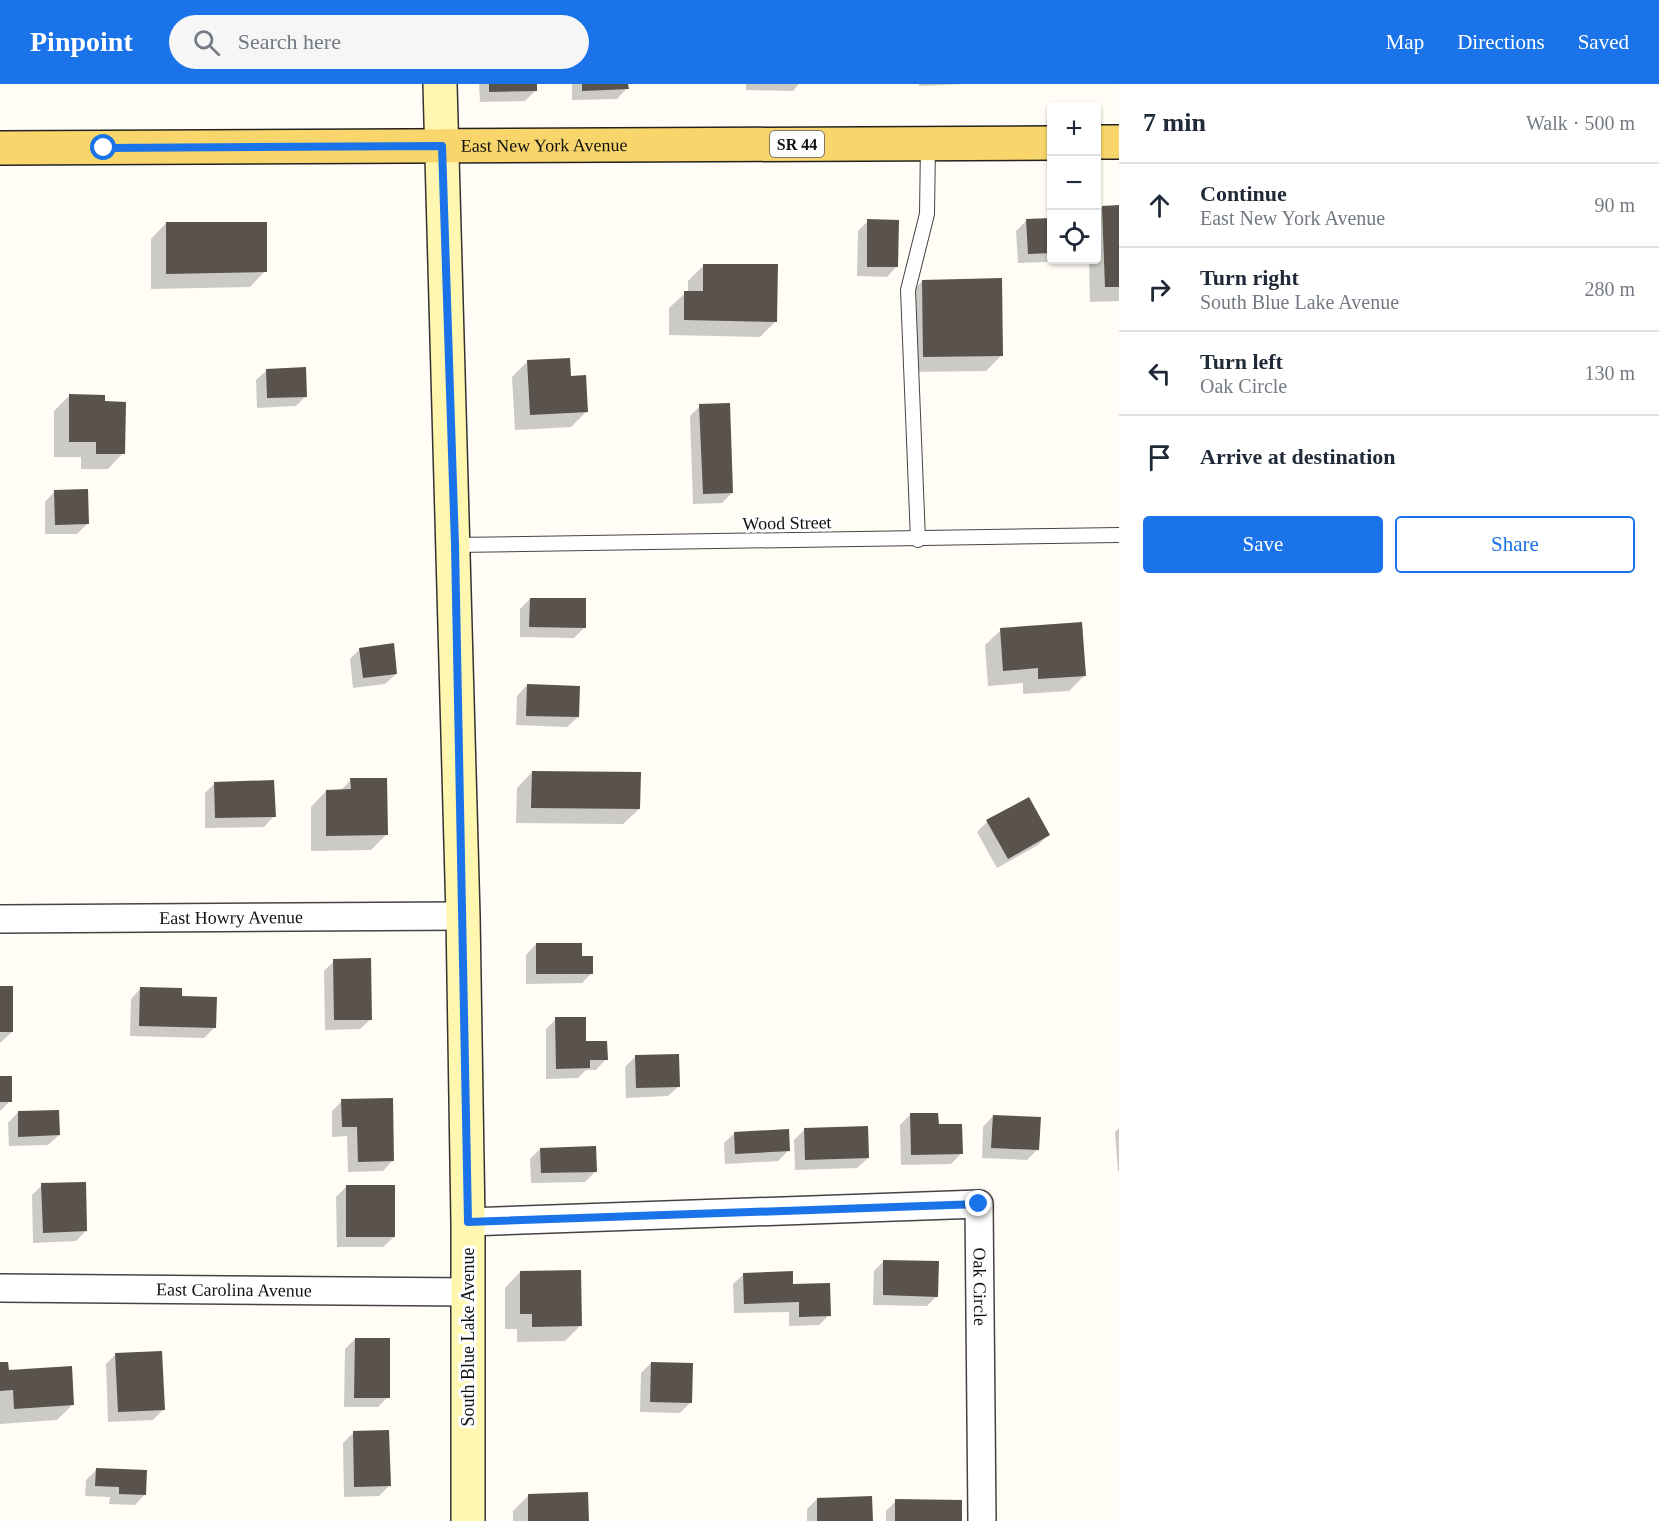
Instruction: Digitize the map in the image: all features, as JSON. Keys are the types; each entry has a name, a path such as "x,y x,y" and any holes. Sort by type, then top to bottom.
{"main road":[{"name":"South Blue Lake Avenue","path":"440,84 455,545 463,916 468,1222 468,1521"},
{"path":"1101,142 1119,142"},
{"name":"East New York Avenue","path":"0,148 1047,143"}],"street":[{"name":"East Howry Avenue","path":"0,919 463,916"},
{"name":"Oak Circle","path":"468,1222 979,1204 982,1521"},
{"name":"East Carolina Avenue","path":"0,1288 468,1292"}],"lane":[{"path":"918,540 908,290 927,214 928,144"},
{"name":"Wood Street","path":"455,545 918,540 1119,535"}],"building":[{"path":"489,84 537,84 537,91 489,92"},
{"path":"582,84 628,84 629,89 582,91"},
{"path":"1119,205 1119,287 1105,287 1102,206"},
{"path":"1047,218 1047,253 1028,254 1026,219"},
{"path":"867,219 899,220 898,267 867,267"},
{"path":"166,222 267,222 267,272 166,274"},
{"path":"703,264 778,264 777,322 684,320 684,291 703,291"},
{"path":"1002,278 1003,356 923,357 922,280"},
{"path":"570,358 571,376 586,375 588,412 530,415 527,360"},
{"path":"306,367 307,397 267,398 266,369"},
{"path":"69,394 105,395 105,401 126,402 125,454 96,454 96,442 69,442"},
{"path":"730,403 733,493 703,494 699,404"},
{"path":"88,489 89,524 55,525 54,490"},
{"path":"530,598 586,598 586,628 529,627"},
{"path":"1082,622 1086,676 1038,679 1038,668 1003,671 1000,628"},
{"path":"394,643 397,674 363,678 359,648"},
{"path":"527,684 580,686 579,717 526,716"},
{"path":"532,771 641,772 640,809 531,808"},
{"path":"350,778 387,778 388,835 326,836 326,790 351,789"},
{"path":"274,780 276,817 215,818 214,782"},
{"path":"1029,797 1050,835 1008,859 986,820"},
{"path":"536,943 582,943 582,956 593,956 593,974 536,974"},
{"path":"371,958 372,1020 334,1020 333,959"},
{"path":"0,986 13,986 13,1032 0,1032"},
{"path":"140,987 182,988 182,996 217,997 216,1028 139,1026"},
{"path":"555,1017 586,1017 586,1041 607,1041 608,1060 590,1060 590,1068 556,1069"},
{"path":"679,1054 680,1087 636,1088 635,1055"},
{"path":"0,1076 12,1076 12,1102 0,1102"},
{"path":"393,1098 394,1161 358,1162 357,1127 342,1127 341,1099"},
{"path":"59,1110 60,1135 18,1137 18,1111"},
{"path":"910,1113 938,1113 939,1124 962,1124 963,1154 911,1155"},
{"path":"993,1115 1041,1117 1039,1150 991,1148"},
{"path":"868,1126 869,1158 805,1160 804,1128"},
{"path":"789,1129 790,1151 735,1154 734,1132"},
{"path":"596,1146 597,1172 541,1173 540,1148"},
{"path":"86,1182 87,1231 43,1233 41,1183"},
{"path":"346,1185 395,1185 395,1237 346,1237"},
{"path":"883,1260 939,1261 938,1297 883,1295"},
{"path":"581,1270 582,1326 532,1327 532,1314 520,1314 520,1271"},
{"path":"793,1271 793,1284 830,1283 831,1316 799,1317 799,1302 744,1304 743,1273"},
{"path":"355,1338 390,1338 390,1398 354,1398"},
{"path":"162,1351 165,1410 118,1412 115,1353"},
{"path":"0,1362 8,1362 9,1370 72,1366 74,1405 14,1409 13,1390 0,1391"},
{"path":"651,1362 693,1363 692,1403 650,1402"},
{"path":"389,1430 391,1486 354,1487 353,1431"},
{"path":"96,1468 147,1470 146,1495 119,1494 119,1487 95,1486"},
{"path":"588,1492 589,1521 528,1521 528,1494"},
{"path":"872,1496 873,1521 817,1521 817,1498"},
{"path":"895,1499 962,1500 962,1521 895,1521"}],"route":[{"path":"104,148 442,146 455,545 468,1222 979,1204"}]}
